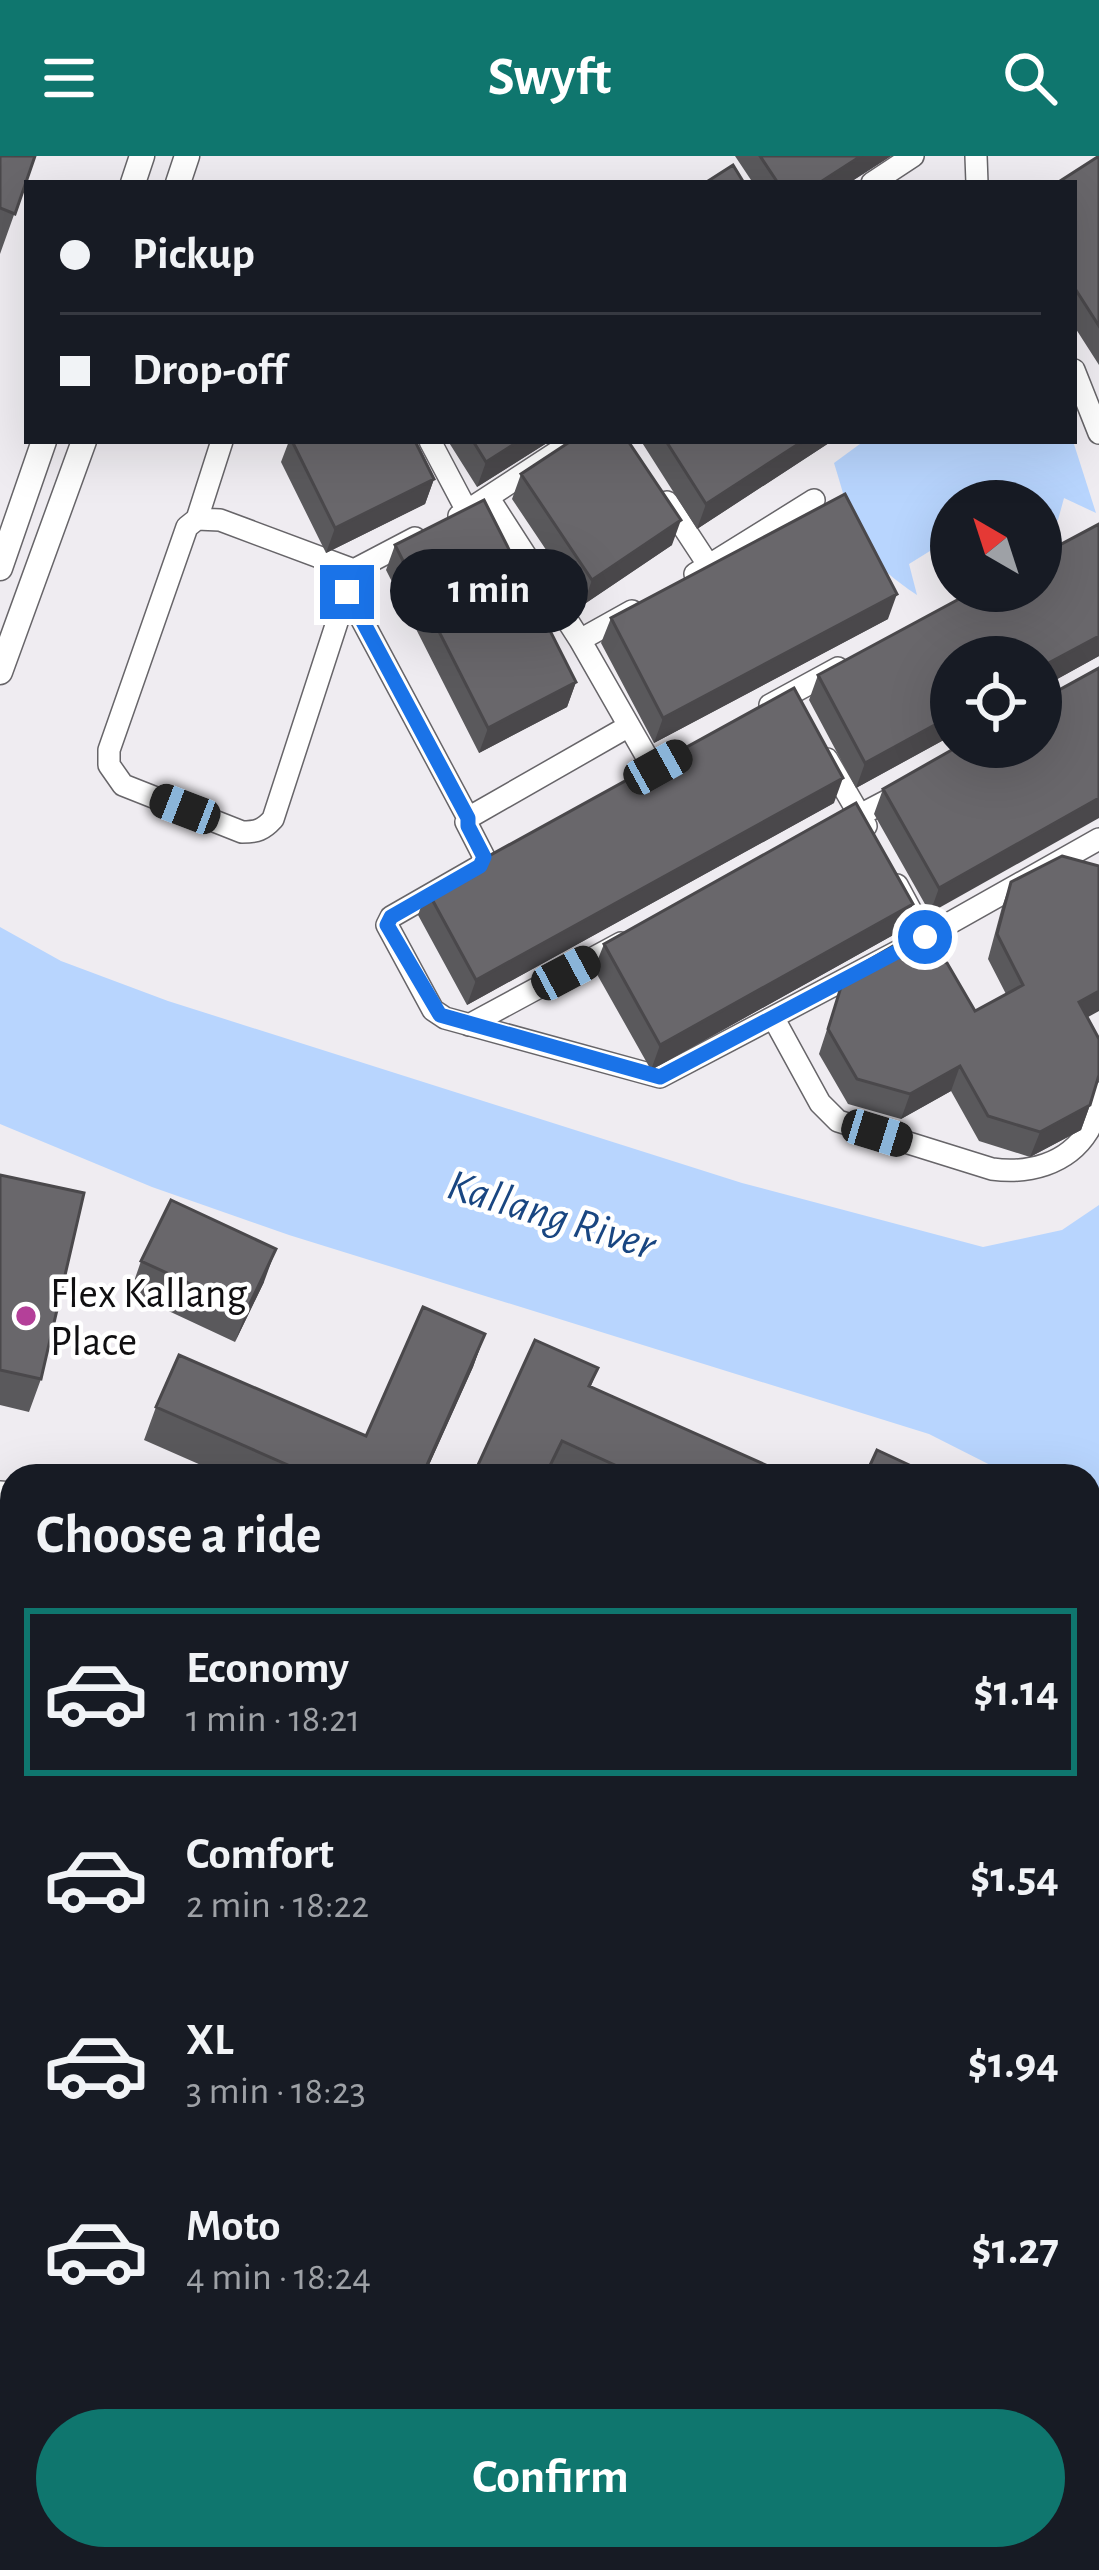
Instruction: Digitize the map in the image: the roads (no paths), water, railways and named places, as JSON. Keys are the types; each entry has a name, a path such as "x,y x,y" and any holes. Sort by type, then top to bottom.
{"main road":[{"path":"0,568 43,444"},
{"path":"0,672 83,444"}],"street":[{"path":"877,180 913,156"},
{"path":"1077,378 1099,433"},
{"path":"221,444 197,519 187,527 110,750 109,765 122,785 242,832 257,832 274,819 354,570 467,512 569,444"},
{"path":"432,444 467,512"},
{"path":"652,480 709,566"},
{"path":"488,497 580,640 653,768 695,747"},
{"path":"580,640 814,500"},
{"path":"197,519 220,520 354,570"},
{"path":"347,592 468,818 484,862 391,917 387,925 434,1010 469,1025 660,1077 1099,839"},
{"path":"752,716 865,654"},
{"path":"789,694 801,715"},
{"path":"468,818 629,726"},
{"path":"813,735 925,937"},
{"path":"818,838 915,786"},
{"path":"469,1025 650,928"},
{"path":"774,1018 820,1103 838,1121 992,1169 1018,1173 1046,1166 1070,1151 1089,1130 1099,1093"}],"water":[{"path":"860,444 1074,444 1096,513 1064,498 1062,505 1062,480 930,480 930,551 909,564 917,595 868,553 853,524 834,463"},
{"name":"Kallang River","path":"0,927 61,961 168,1001 742,1183 983,1247 1062,1230 1099,1205 1099,1464 988,1464 929,1434 289,1235 152,1187 0,1124"}],"place":[{"name":"Flex Kallang Place","path":"26,1316"}]}
